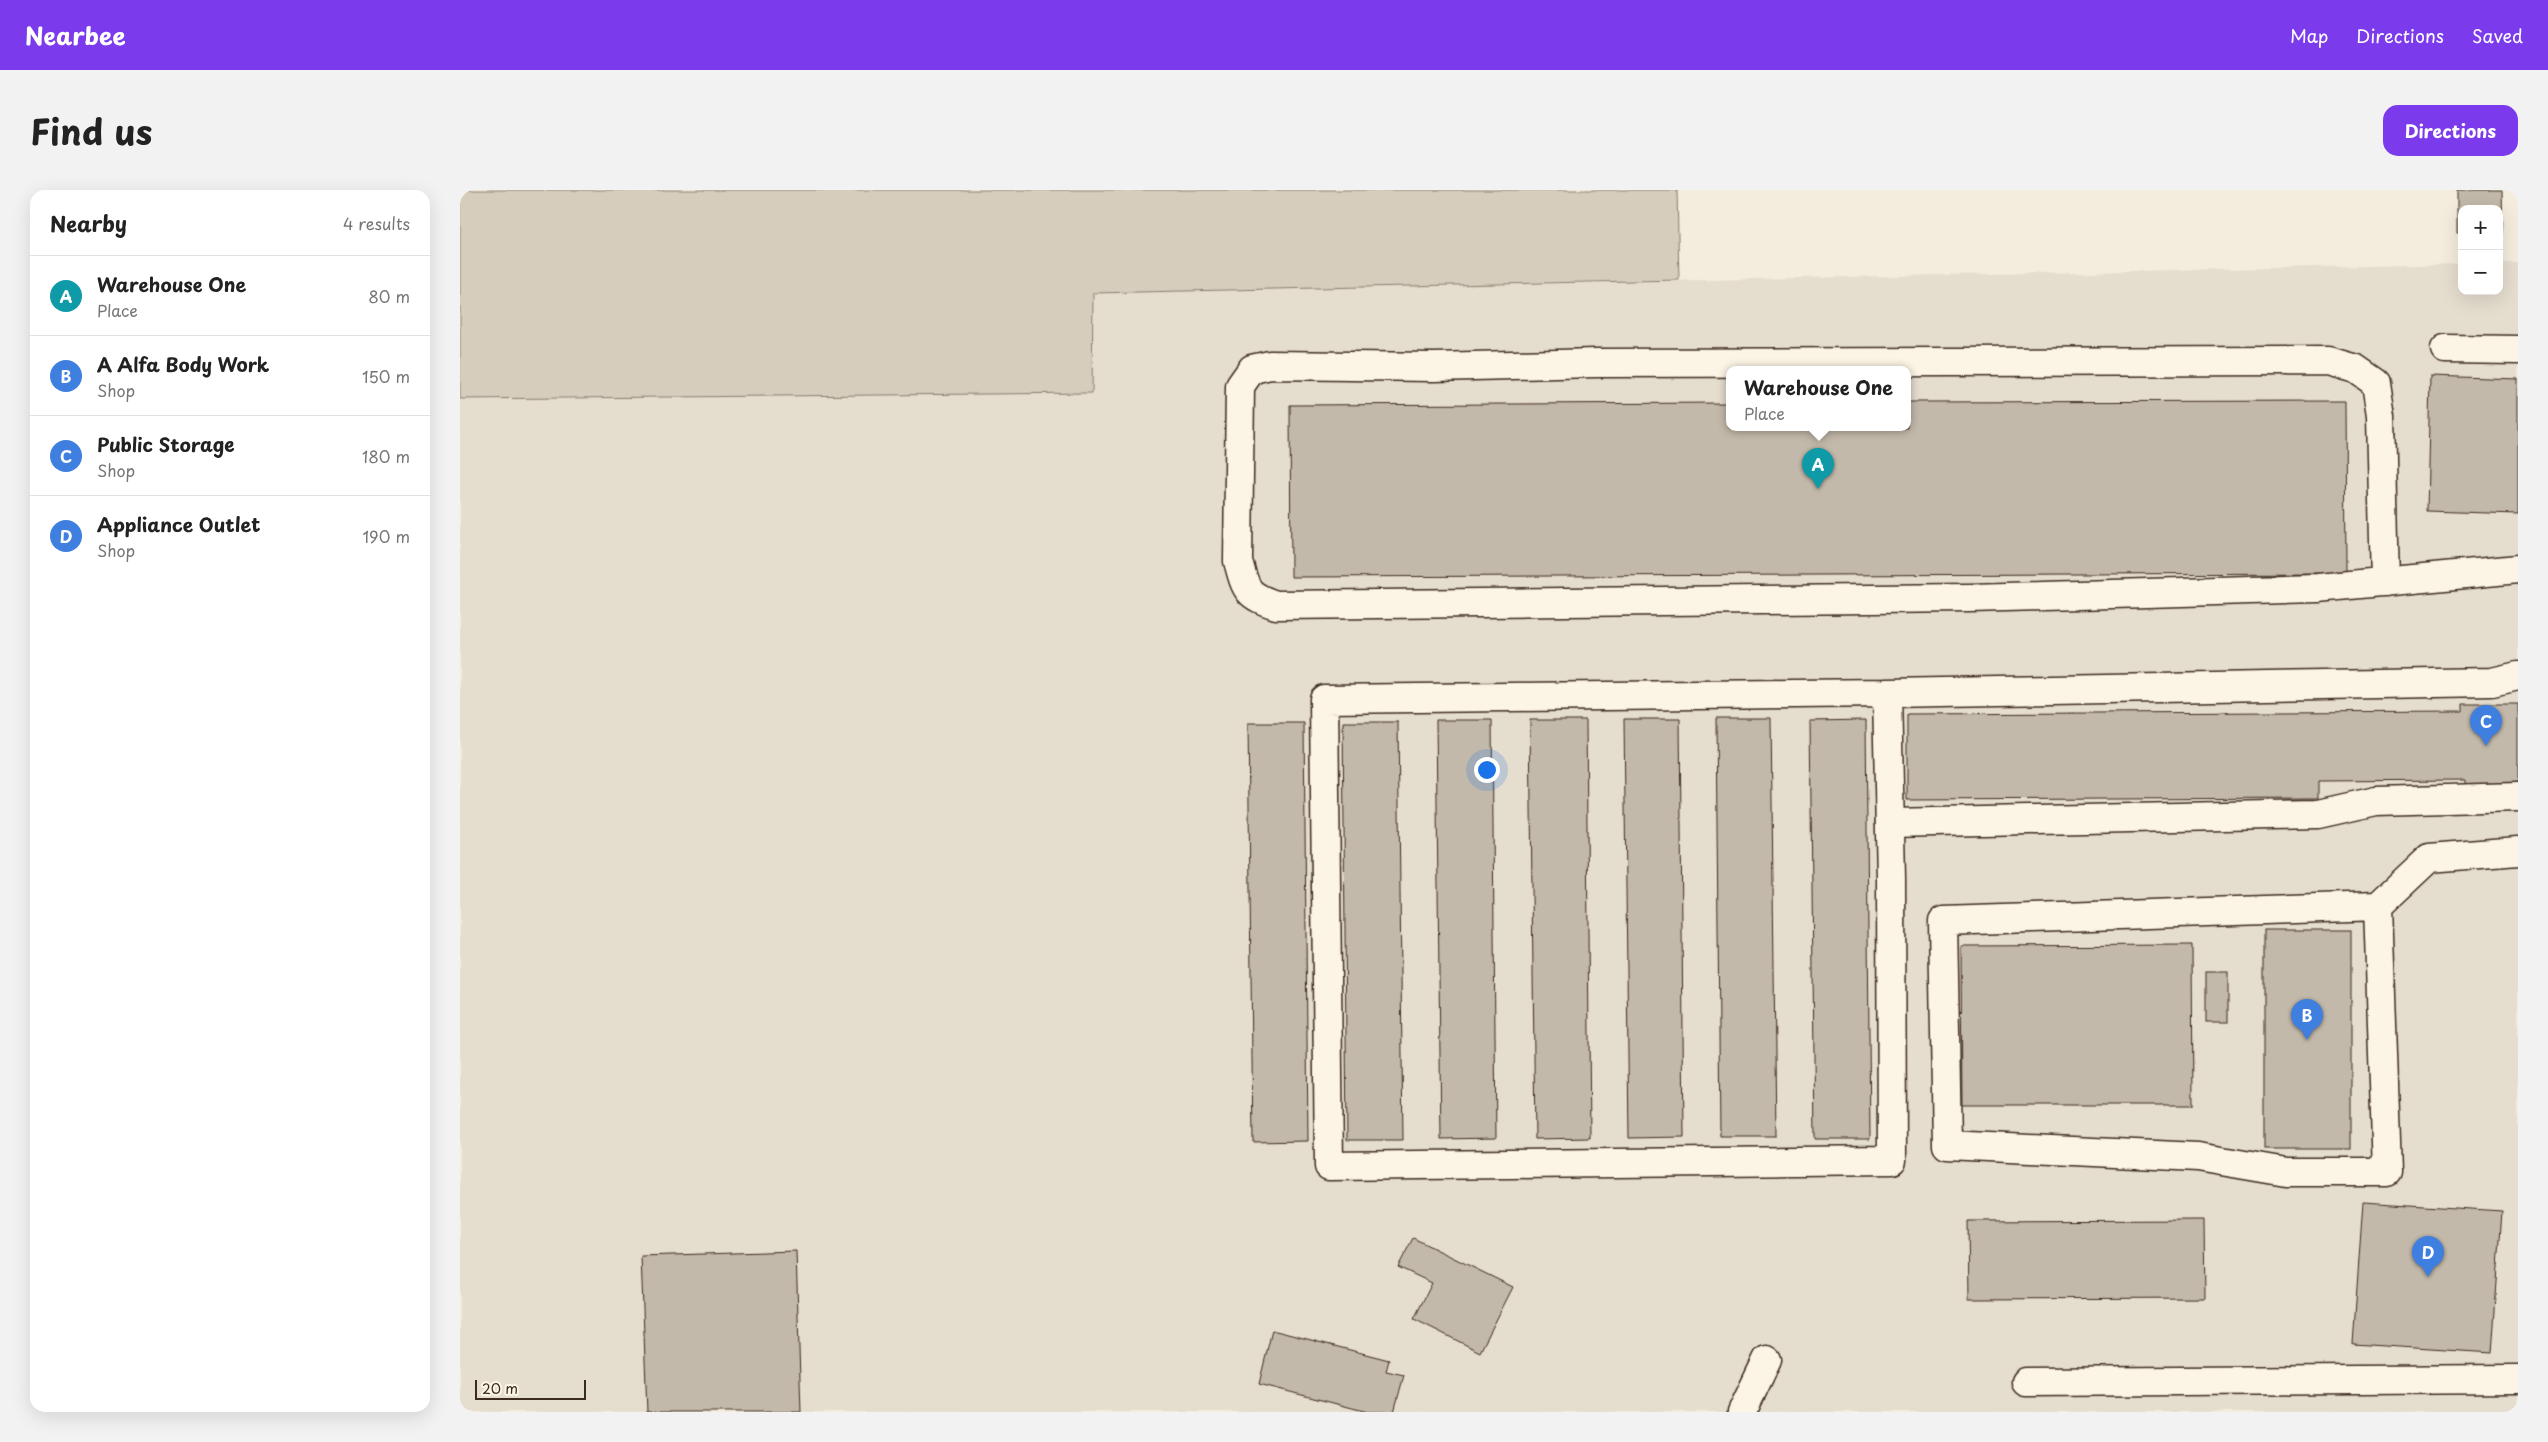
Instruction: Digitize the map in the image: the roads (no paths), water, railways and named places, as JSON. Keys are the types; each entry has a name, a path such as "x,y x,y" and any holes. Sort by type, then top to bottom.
{"lane":[{"path":"2445,350 2518,350"},
{"path":"2385,582 2381,416 2376,383 2356,369 2328,361 1596,363 1434,367 1270,364 1252,369 1240,386 1238,561 1245,589 1254,598 1276,605 1970,598 2318,588 2385,582 2518,569"},
{"path":"1888,693 1892,1160 1329,1166 1324,700 1888,693 2492,682 2518,676"},
{"path":"1890,823 2318,814 2376,802 2518,797"},
{"path":"2378,906 2387,1172 2286,1172 2198,1157 1947,1145 1943,921 2378,906 2429,858 2518,851"},
{"path":"1742,1412 1767,1360"},
{"path":"2026,1382 2518,1379"}],"place":[{"name":"Warehouse One","path":"1818,489"},
{"name":"Public Storage","path":"2486,746"},
{"name":"A Alfa Body Work","path":"2307,1040"},
{"name":"Appliance Outlet","path":"2428,1277"}]}
